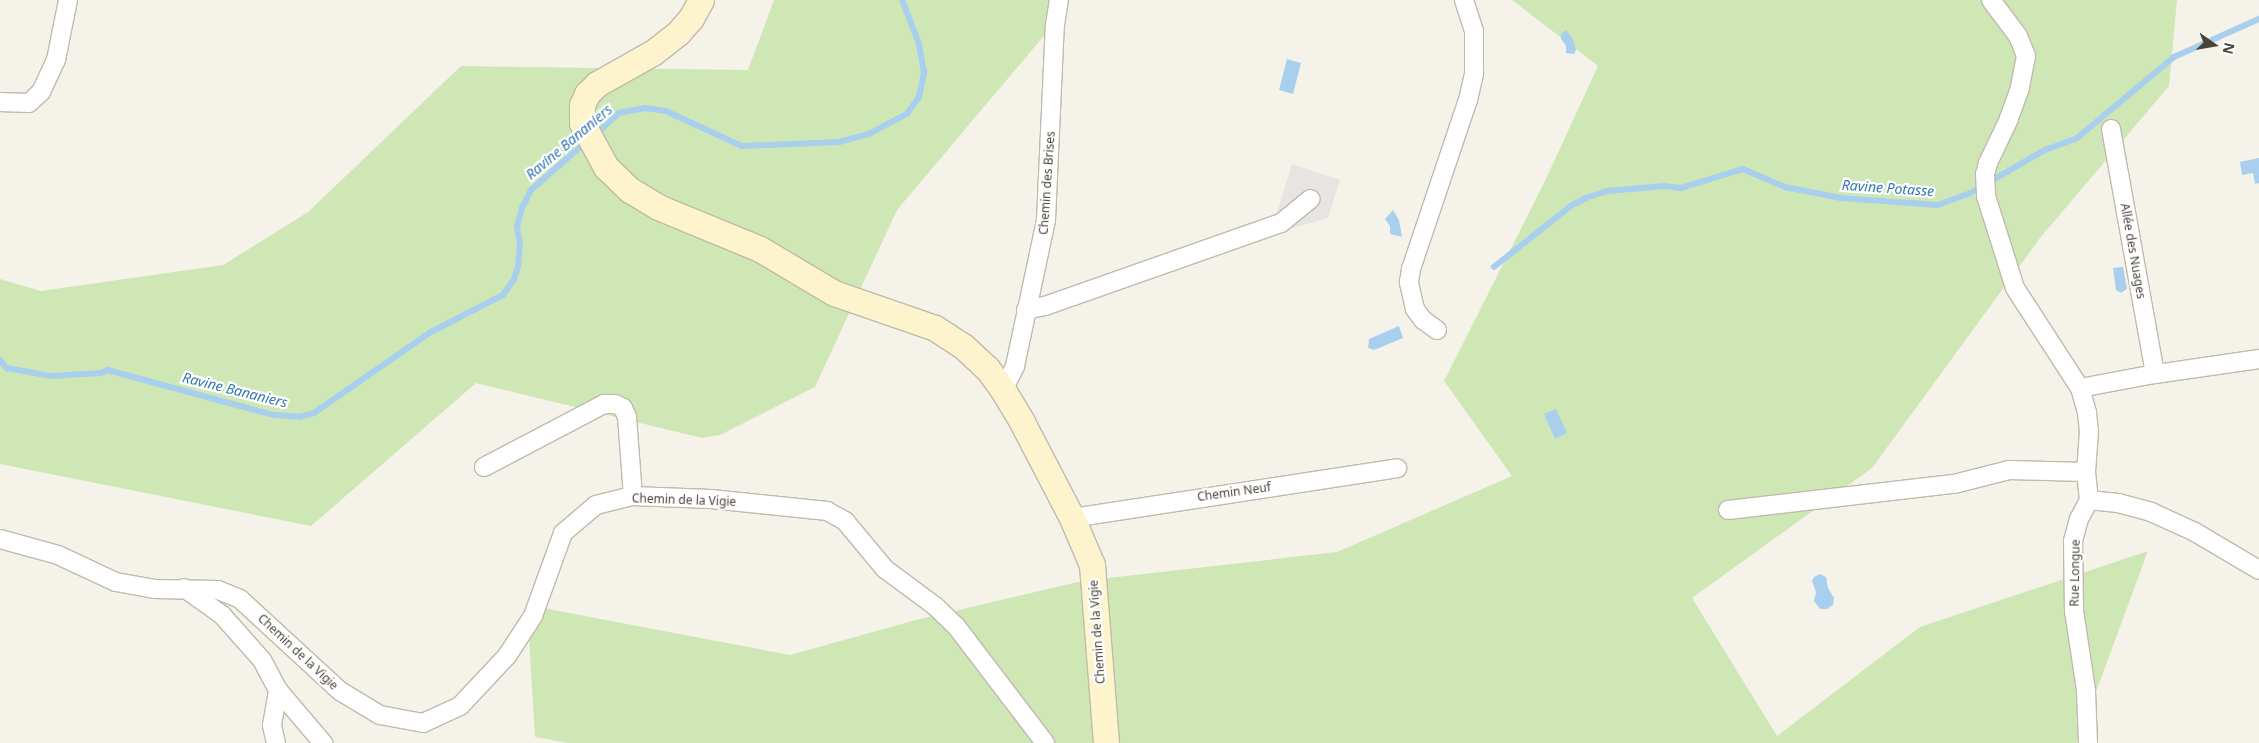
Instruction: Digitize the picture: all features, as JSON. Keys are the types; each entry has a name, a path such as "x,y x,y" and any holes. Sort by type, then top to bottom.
{"street":[{"path":"0,102 29,103 41,92 56,60 68,0"},
{"name":"Chemin des Brises","path":"1003,390 1015,366 1046,220 1055,25 1059,0"},
{"path":"1437,330 1423,320 1415,309 1409,282 1468,100 1474,73 1474,31 1464,0"},
{"path":"1991,0 2018,36 2026,56 2018,94 1988,162 1985,174 1986,196 2015,288 2080,388 2088,412 2089,431 2086,472 2088,500 2118,503 2150,512 2195,532 2259,570"},
{"name":"Chemin de la Vigie","path":"698,2 678,32 652,53 597,84 587,94 582,104 582,123 606,168 630,190 658,207 760,249 834,293 921,321 942,331 963,346 987,368 1003,390 1072,518 1092,565 1106,743"},
{"name":"Allée des Nuages","path":"2111,129 2155,374"},
{"path":"1026,310 1045,306 1281,223 1311,199"},
{"path":"2080,388 2155,374 2259,359"},
{"path":"484,467 604,404 615,404 623,408 627,417 633,496"},
{"name":"Chemin Neuf","path":"1072,518 1097,512 1397,468"},
{"path":"1728,510 1954,484 2009,470 2086,472"},
{"name":"Chemin de la Vigie","path":"0,539 58,556 116,582 154,589 218,590 240,598 340,691 380,715 423,722 460,706 507,656 533,616 563,533 596,505 633,496 711,499 827,511 845,521 885,569 935,606 956,626 1045,743"},
{"name":"Rue Longue","path":"2088,500 2079,519 2073,541 2074,611 2086,690 2088,743"},
{"path":"184,588 222,614 262,660 278,690 323,743"},
{"path":"276,743 272,725 278,690"}],"green space":[{"path":"774,0 1066,0 1043,37 897,210 815,387 720,435 702,438 476,383 311,526 0,464 0,279 41,291 223,265 308,212 461,66 748,70"},
{"path":"1512,0 2177,0 2169,86 2040,238 1872,468 1692,598 1777,736 1920,627 2148,551 2077,743 569,743 535,737 527,605 790,655 916,620 1082,581 1337,552 1512,476 1444,381 1544,183 1598,66"}],"shaded area":[{"path":"1292,164 1340,180 1328,218 1283,231 1277,213"}],"water":[{"path":"1566,30 1572,37 1576,50 1574,54 1566,53 1566,46 1561,39 1561,34"},
{"path":"1287,59 1301,63 1293,94 1279,90"},
{"path":"2259,158 2259,183 2255,184 2253,173 2242,175 2240,162"},
{"path":"1393,210 1399,220 1402,237 1390,234 1390,226 1385,219"},
{"path":"2123,267 2127,289 2121,293 2116,290 2113,268"},
{"path":"1399,326 1403,338 1374,350 1368,348 1369,339"},
{"path":"1556,409 1567,433 1555,439 1544,414"},
{"path":"1820,574 1826,577 1828,588 1834,598 1833,605 1827,609 1820,609 1814,601 1816,592 1812,581 1814,577"}],"waterway":[{"name":"Ravine Bananiers","path":"596,134 619,113 645,108 666,111 742,146 839,142 869,134 907,114 919,97 924,73 919,44 902,0"},
{"name":"Ravine Potasse","path":"1494,267 1571,206 1586,198 1608,191 1664,186 1681,188 1743,169 1785,187 1841,198 1938,205 1969,194 2045,150 2076,139 2174,57 2259,19"},
{"name":"Ravine Bananiers","path":"0,360 7,368 51,376 101,373 108,370 274,415 300,417 314,413 431,332 503,295 514,279 518,267 520,245 517,226 522,208 531,190 585,143"}]}
